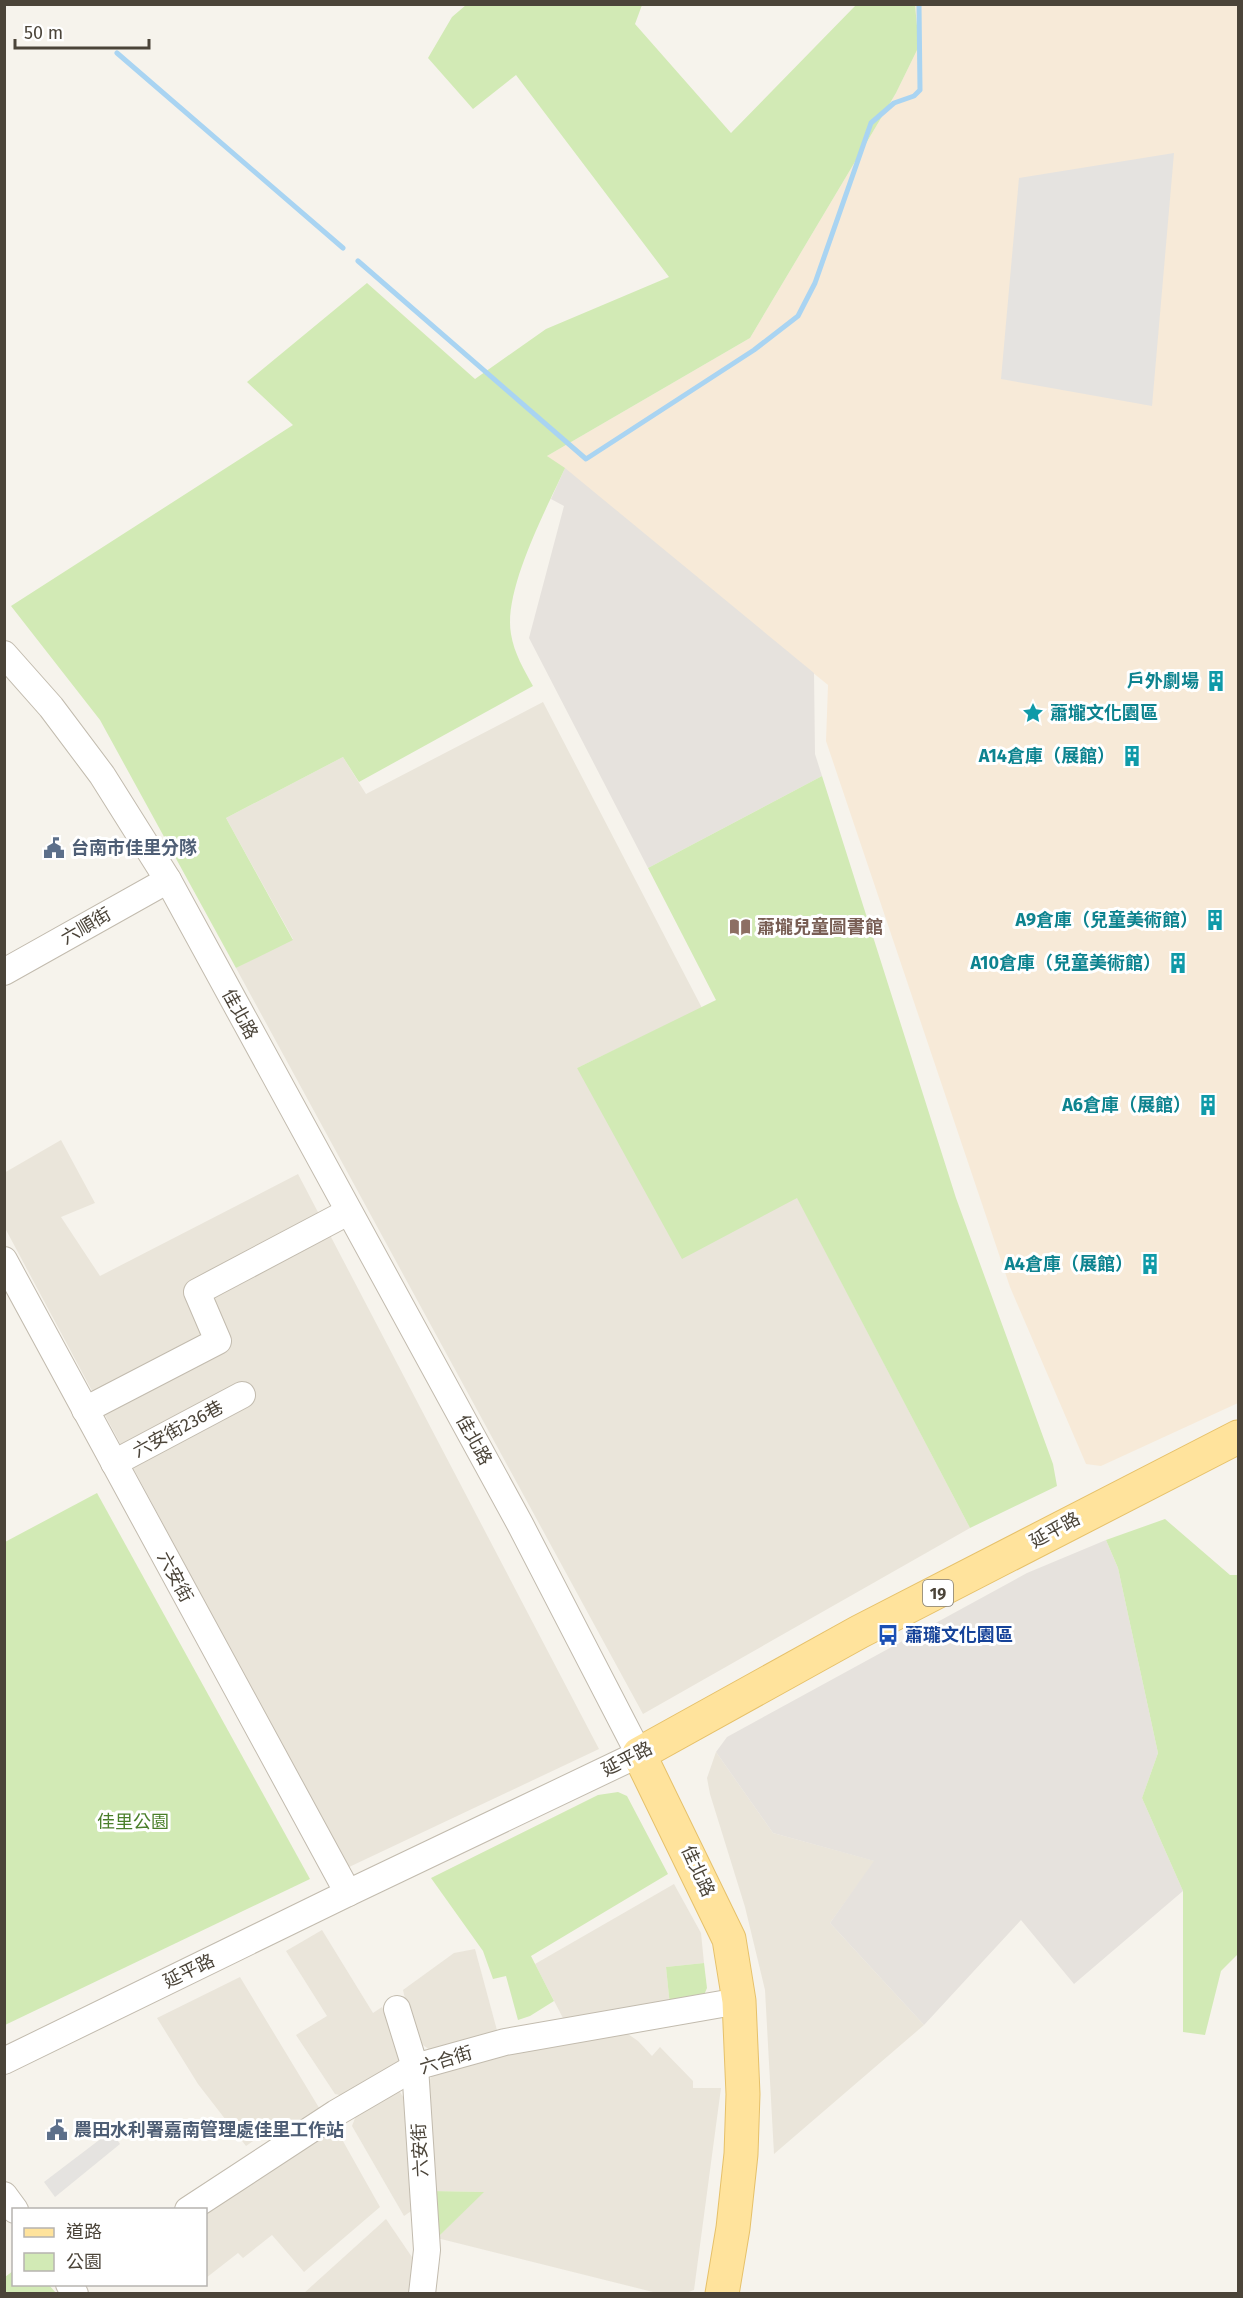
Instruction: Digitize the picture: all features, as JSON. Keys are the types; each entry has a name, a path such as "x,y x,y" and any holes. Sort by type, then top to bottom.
{"main road":[{"name":"延平路","path":"639,1754 859,1632 1239,1437"},
{"name":"佳北路","path":"639,1754 685,1844 729,1939 739,2001 743,2056 741,2154 733,2228 722,2294"}],"street":[{"name":"佳北路","path":"4,654 51,707 102,775 168,880 520,1524 639,1754"},
{"name":"六順街","path":"4,972 168,880"},
{"path":"85,1410 218,1341 197,1292 348,1212"},
{"name":"六安街","path":"4,1260 348,1893"},
{"name":"六安街236巷","path":"114,1463 242,1395"},
{"name":"延平路","path":"4,2061 639,1754"},
{"name":"六合街","path":"191,2208 336,2113 416,2067 505,2042 739,2001"},
{"name":"六安街","path":"397,2009 416,2067 427,2250 422,2294"},
{"path":"4,2195 14,2208"}],"shaded area":[{"name":"蕭壠文化園區","path":"915,5 1238,5 1238,1403 1101,1466 1086,1464 1010,1287 826,741 828,685 547,456 750,338 896,93 919,46"},
{"path":"1174,153 1152,406 1001,379 1019,178"},
{"path":"565,468 814,673 815,754 822,776 648,868 529,638 564,506 551,499"},
{"path":"543,702 702,1008 577,1068 797,1197 970,1528 643,1714 236,968 293,939 226,818 343,757 366,794"},
{"path":"61,1140 95,1203 61,1217 100,1276 298,1174 599,1749 347,1868 5,1228 4,1173"},
{"path":"1106,1540 1118,1568 1158,1753 1142,1798 1183,1891 1074,1984 1021,1920 924,2025 830,1923 874,1861 773,1833 716,1752 727,1737 1027,1573"},
{"path":"716,1752 773,1833 875,1861 830,1923 924,2025 774,2154 765,1990 745,1907 710,1794 707,1778"},
{"path":"674,1884 701,1933 704,1963 666,1967 670,2006 565,2022 535,1964"},
{"path":"322,1930 373,2013 382,2007 401,2049 397,2066 352,2098 335,2094 296,2035 327,2016 286,1951"},
{"path":"475,1949 498,2034 436,2054 414,2039 403,1990 454,1953"},
{"path":"240,1977 321,2111 283,2136 275,2126 246,2146 198,2084 157,2018"},
{"path":"618,2027 638,2041 652,2056 660,2047 693,2081 693,2088 721,2088 694,2290 686,2293 657,2293 437,2238 483,2192 431,2191 427,2083 436,2071"},
{"path":"397,2087 405,2100 417,2207 404,2216 352,2126 357,2113"},
{"path":"111,2131 120,2144 55,2197 44,2182"},
{"path":"329,2131 339,2134 380,2207 304,2272 272,2235 243,2258 238,2253 207,2277 207,2210"},
{"path":"386,2219 416,2263 413,2293 303,2294"}],"green space":[{"path":"466,5 642,5 635,24 731,133 856,5 915,5 919,46 896,93 750,338 547,456 565,468 528,550 513,595 510,616 514,648 533,686 359,782 343,757 226,818 293,940 236,968 100,720 11,606 293,425 247,382 367,283 475,379 546,329 669,277 516,75 473,109 428,58 452,17"},
{"path":"822,776 956,1198 1053,1464 1057,1486 970,1528 797,1198 682,1259 577,1068 716,1000 648,868"},
{"name":"佳里公園","path":"97,1493 310,1879 5,2025 5,1542"},
{"path":"1165,1519 1230,1575 1238,1575 1238,1954 1221,1971 1205,2035 1183,2032 1183,1891 1142,1798 1158,1753 1118,1568 1106,1540"},
{"path":"618,1792 627,1796 668,1874 531,1956 554,2001 530,2016 518,2020 506,1976 493,1979 483,1951 431,1878 598,1795"},
{"path":"704,1963 707,1988 701,2002 670,2006 666,1967"},
{"path":"431,2191 484,2192 437,2238"},
{"path":"12,2272 12,2286 50,2286 56,2293 5,2293 5,2277"}],"waterway":[{"path":"358,261 586,459 754,350 798,316 815,283 871,123 894,103 914,96 920,90 919,4"},
{"path":"117,53 343,248"}],"place":[{"name":"戶外劇場","path":"1216,681"},
{"name":"蕭壠文化園區","path":"1033,713"},
{"name":"A14倉庫（展館）","path":"1132,756"},
{"name":"台南市佳里分隊","path":"54,848"},
{"name":"A9倉庫（兒童美術館）","path":"1215,920"},
{"name":"蕭壠兒童圖書館","path":"740,927"},
{"name":"A10倉庫（兒童美術館）","path":"1178,963"},
{"name":"A6倉庫（展館）","path":"1208,1105"},
{"name":"A4倉庫（展館）","path":"1150,1264"},
{"name":"蕭瓏文化園區","path":"888,1635"},
{"name":"農田水利署嘉南管理處佳里工作站","path":"57,2130"}]}
